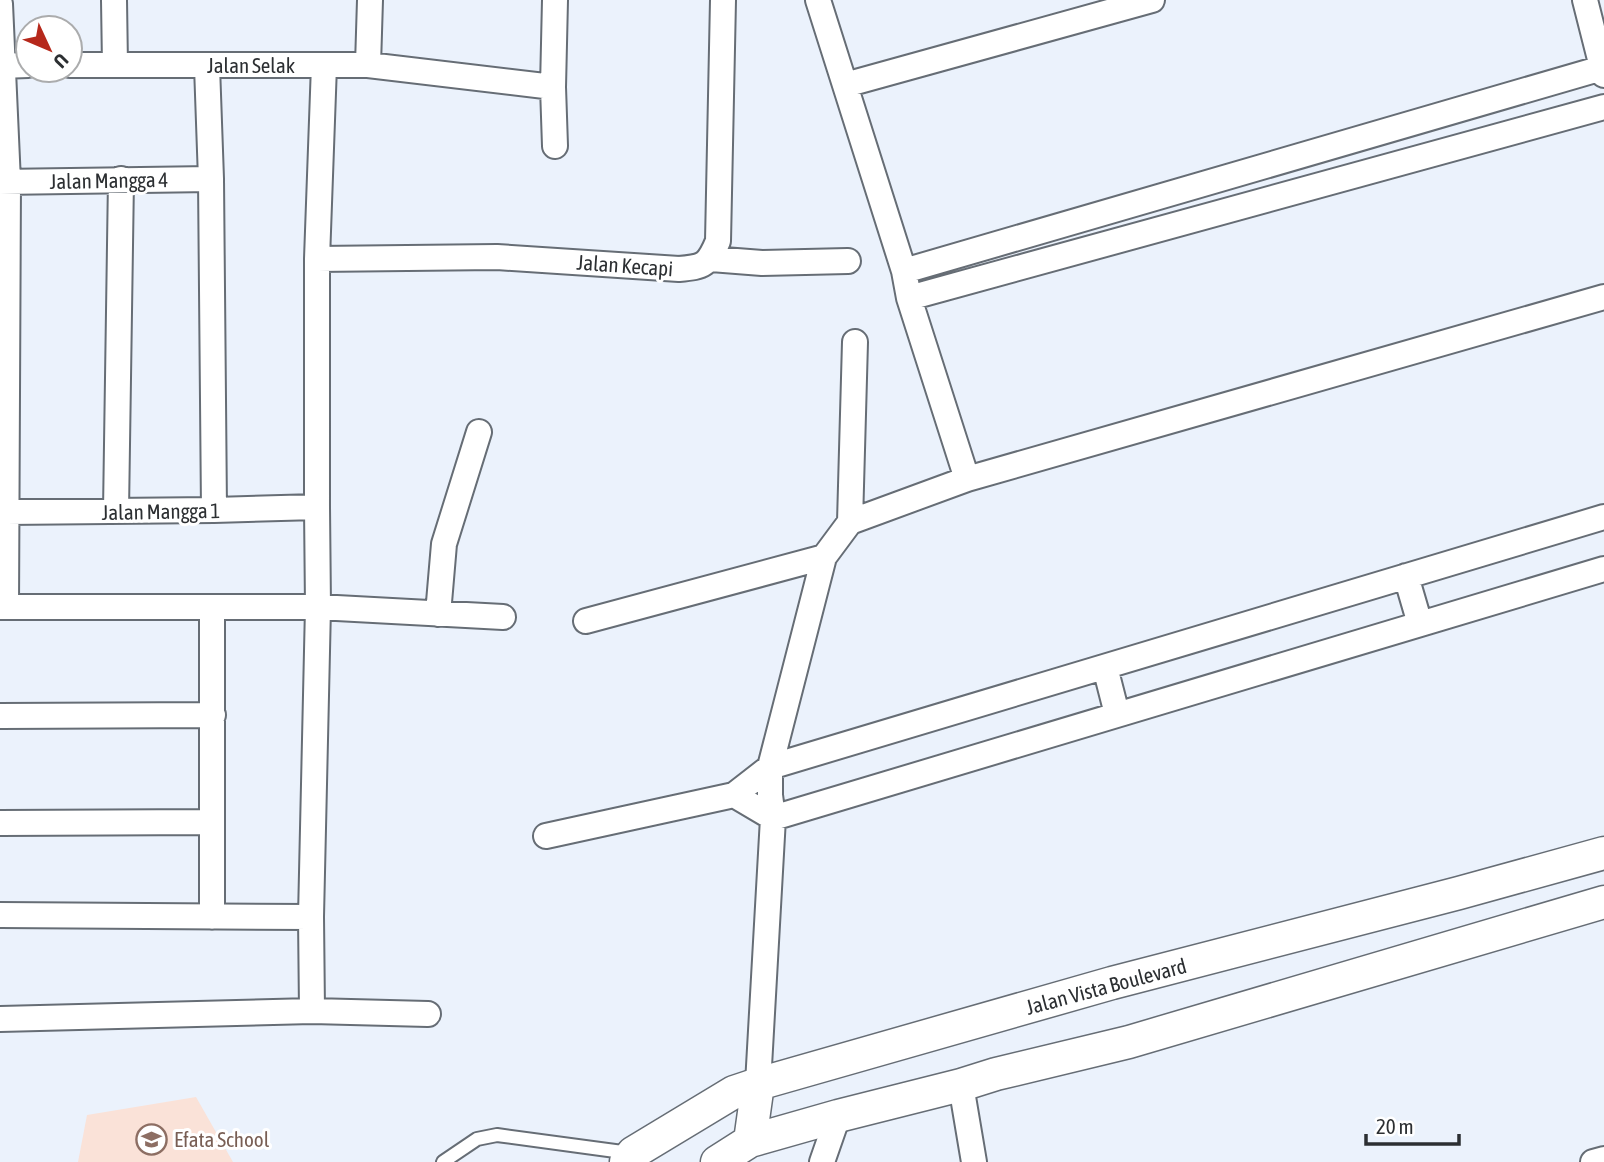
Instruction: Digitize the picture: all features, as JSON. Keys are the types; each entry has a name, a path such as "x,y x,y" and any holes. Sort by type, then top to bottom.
{"street":[{"path":"114,0 115,65"},
{"path":"368,65 370,0"},
{"path":"555,0 555,146"},
{"path":"723,0 718,241 711,259 762,263 848,261"},
{"path":"818,0 967,479"},
{"path":"845,85 1152,0"},
{"path":"904,271 1603,71 1585,0"},
{"path":"0,4 6,512 3,607 318,607 503,617"},
{"name":"Jalan Selak","path":"84,65 368,65 553,87"},
{"path":"207,65 211,179 214,510"},
{"path":"312,1011 311,917 318,607 317,259 324,65"},
{"path":"909,298 1604,107"},
{"path":"116,511 121,179"},
{"name":"Jalan Mangga 4","path":"4,182 211,179"},
{"name":"Jalan Kecapi","path":"317,259 497,257 679,270 697,268 711,259"},
{"path":"750,1141 758,1084 773,818 770,767 824,557 850,522 967,479 1604,297"},
{"path":"850,522 855,342"},
{"path":"438,614 444,544 479,432"},
{"name":"Jalan Mangga 1","path":"6,512 317,507"},
{"path":"546,836 734,795 770,767 1604,517"},
{"path":"586,621 824,557"},
{"path":"734,795 773,818 1604,569"},
{"path":"1406,576 1420,624"},
{"path":"212,607 212,917"},
{"path":"1105,667 1117,714"},
{"path":"0,716 212,715"},
{"path":"0,823 212,822"},
{"name":"Jalan Vista Boulevard","path":"635,1159 734,1092 758,1084 1112,983 1604,853"},
{"path":"717,1162 750,1141 961,1085 996,1073 1129,1042 1604,902"},
{"path":"0,915 311,917"},
{"path":"0,1019 312,1011 428,1014"},
{"path":"961,1085 974,1162"},
{"path":"822,1162 838,1116"},
{"path":"1593,1162 1604,1159"}],"lane":[{"path":"443,1162 477,1139 496,1135 635,1159"}],"shaded area":[{"name":"Efata School","path":"196,1097 233,1162 78,1162 87,1115"}],"place":[{"name":"Efata School","path":"151,1139"}]}
